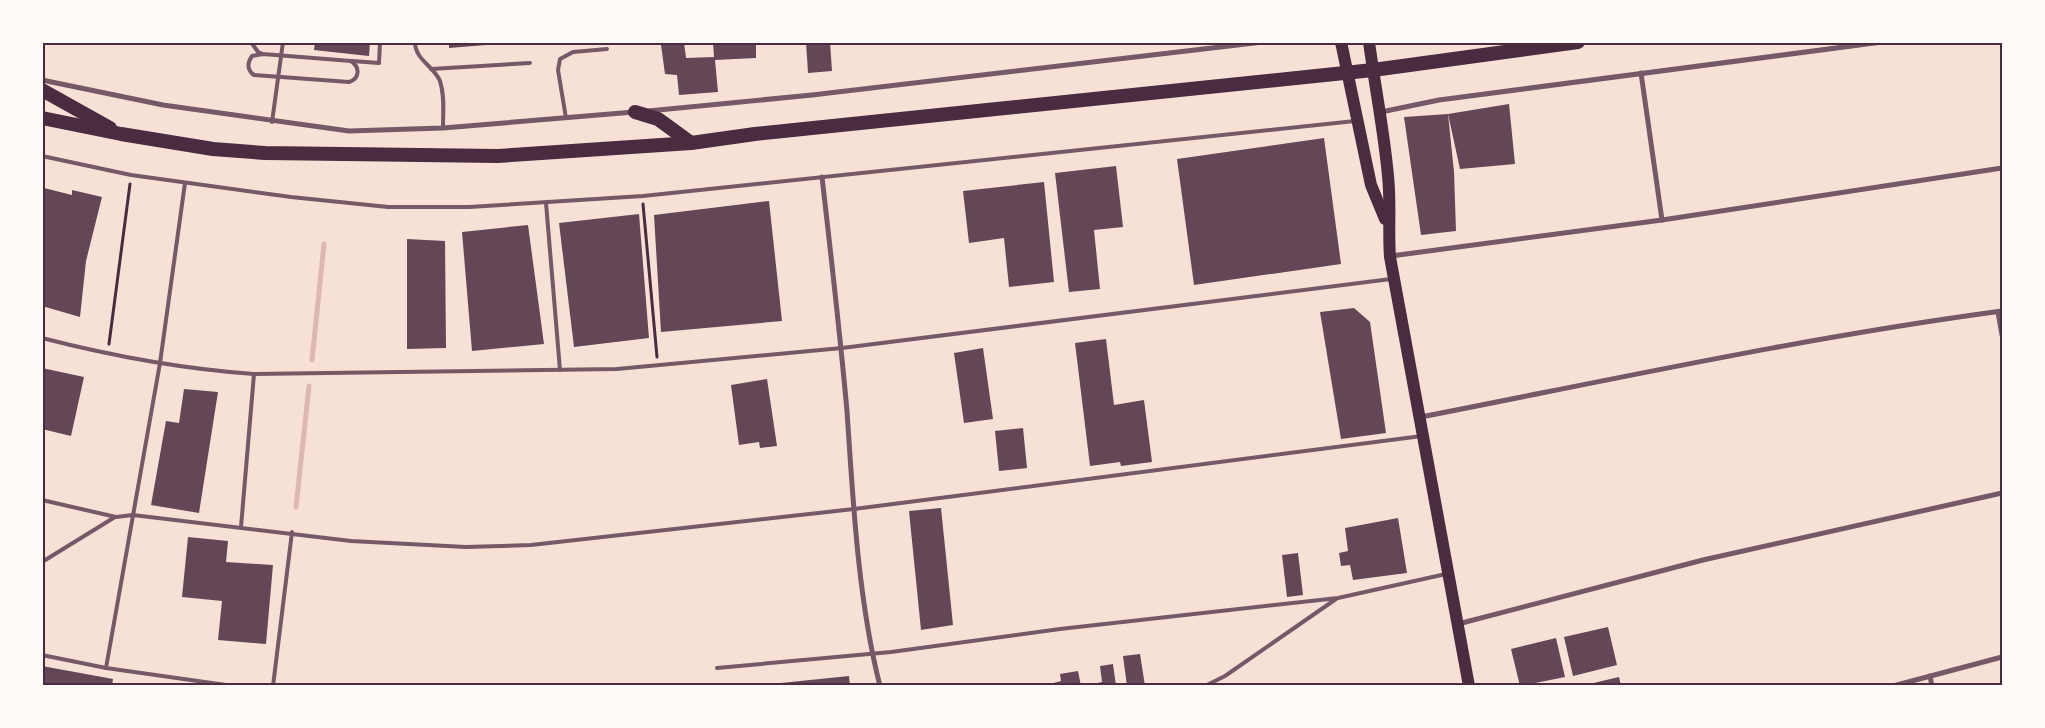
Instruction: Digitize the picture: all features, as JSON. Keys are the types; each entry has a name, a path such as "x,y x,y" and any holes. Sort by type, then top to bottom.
{"highway":[{"path":"42,118 121,134 213,149 293,154 498,156 691,143 755,134 1373,70 1578,42"},
{"path":"42,90 121,134"},
{"path":"635,112 658,119 691,143"}],"main road":[{"path":"1341,42 1371,185 1388,225"},
{"path":"1369,42 1381,112 1388,178 1390,256 1469,686"}],"street":[{"path":"42,80 163,105 272,122 350,131 443,128 812,95 1263,42"},
{"path":"1381,112 1439,100 1641,72 1882,42"},
{"path":"1641,72 1662,220"},
{"path":"1390,256 1662,220 2002,168"},
{"path":"822,177 842,348 854,509 872,652 880,686"},
{"path":"1421,418 1581,384 1842,335 2000,312 2002,335"},
{"path":"1457,624 1703,560 2002,493"},
{"path":"1893,686 2002,657"},
{"path":"1930,676 1932,686"}],"lane":[{"path":"251,42 258,52 263,54"},
{"path":"272,122 283,42"},
{"path":"348,60 355,63 358,70 355,79 349,82 258,76 249,70 248,62 252,56 263,54 348,60 379,63 380,42"},
{"path":"415,42 416,53 439,79 442,90 443,128"},
{"path":"566,118 558,70 560,59 573,52 607,50"},
{"path":"431,69 530,63"},
{"path":"42,156 131,176 185,183 388,207 469,207 643,196 1357,120"},
{"path":"106,668 160,363 185,183"},
{"path":"546,203 560,370"},
{"path":"42,338 108,354 160,363 254,374 560,370 658,365 842,348 1394,278"},
{"path":"241,527 254,374"},
{"path":"42,500 116,517 133,515 292,532 351,541 466,547 531,545 854,509 1424,436"},
{"path":"42,562 116,517"},
{"path":"273,686 292,532"},
{"path":"717,668 1338,598 1448,573"},
{"path":"1205,686 1225,676 1338,598"},
{"path":"42,655 106,668 233,686"}],"path":[{"path":"108,354 131,176"},
{"path":"643,196 658,365"}],"building":[{"path":"315,42 370,42 369,56 314,50"},
{"path":"449,42 497,42 498,44 449,48"},
{"path":"655,42 684,42 686,58 714,57 713,42 756,42 756,58 715,60 718,92 679,95 677,75 665,74 661,45 655,45"},
{"path":"806,42 830,42 832,71 808,73"},
{"path":"1509,104 1515,164 1460,169 1448,114"},
{"path":"1448,114 1454,172 1456,231 1421,235 1404,117"},
{"path":"1324,138 1341,264 1194,285 1177,159"},
{"path":"1116,166 1123,227 1094,230 1100,289 1069,292 1055,173"},
{"path":"1044,182 1054,282 1009,287 1004,238 969,243 963,191"},
{"path":"44,188 72,195 72,190 102,197 86,261 80,317 42,306"},
{"path":"769,201 782,321 661,332 654,215"},
{"path":"639,214 649,338 574,347 559,223"},
{"path":"528,225 544,344 472,351 462,232"},
{"path":"407,239 445,241 446,348 407,349"},
{"path":"1354,308 1370,322 1386,433 1341,439 1320,312"},
{"path":"1106,339 1114,405 1144,400 1152,462 1121,466 1120,462 1090,466 1075,343"},
{"path":"983,348 993,419 964,423 954,353"},
{"path":"42,368 84,377 71,436 42,429"},
{"path":"767,379 777,446 760,448 759,442 739,445 731,385"},
{"path":"184,389 218,392 199,513 151,505 166,421 179,423"},
{"path":"1023,428 1027,468 999,471 995,431"},
{"path":"941,508 953,625 921,630 909,511"},
{"path":"1398,518 1407,573 1353,580 1350,565 1341,566 1339,553 1348,551 1345,528"},
{"path":"188,537 228,541 226,562 273,565 266,644 218,640 222,601 182,597"},
{"path":"1298,553 1303,595 1287,597 1282,555"},
{"path":"1608,627 1617,665 1573,676 1564,637"},
{"path":"1556,638 1565,677 1520,686 1511,649"},
{"path":"1140,654 1145,686 1127,686 1123,656"},
{"path":"1113,664 1116,686 1084,686 1102,682 1100,666"},
{"path":"42,666 113,679 112,686 42,686"},
{"path":"1078,671 1081,686 1042,686 1061,681 1060,674"},
{"path":"849,676 850,686 771,686 771,684"},
{"path":"1619,677 1621,686 1585,686 1585,685"}],"waterway":[{"path":"312,360 324,244"},
{"path":"296,507 309,386"}]}
